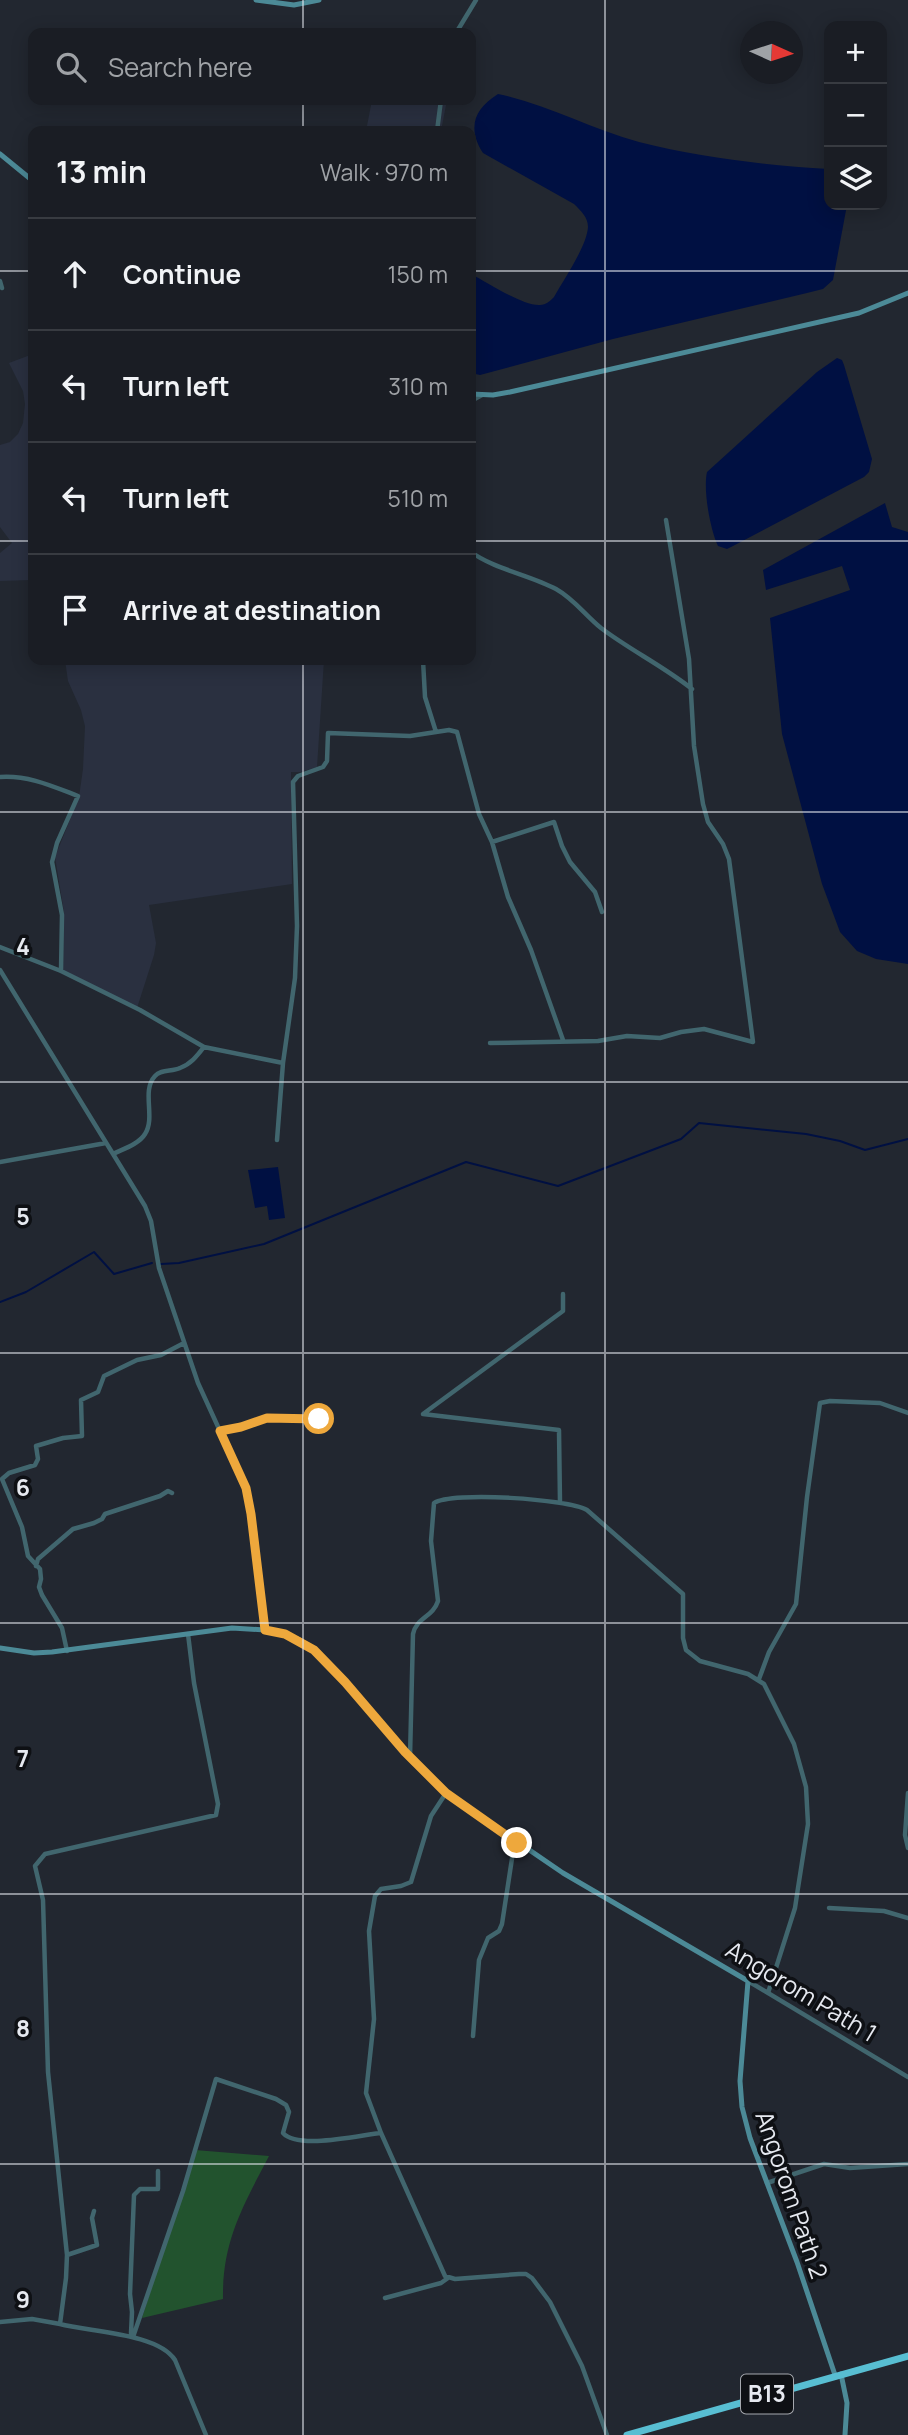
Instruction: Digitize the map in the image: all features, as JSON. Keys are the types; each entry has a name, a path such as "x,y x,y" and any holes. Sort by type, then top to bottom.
{"highway":[{"name":"B13","path":"627,2435 908,2356"}],"street":[{"path":"256,0 281,5 319,0"},
{"path":"459,28 476,0"},
{"path":"438,126 440,105"},
{"path":"0,154 28,177"},
{"path":"0,281 2,288"},
{"path":"476,394 510,392 859,313 908,293"},
{"path":"476,398 482,395"},
{"path":"490,1044 593,1041 626,1036 660,1038 704,1029 753,1042 729,859 723,844 708,822 703,804 694,746 692,690 666,520"},
{"path":"476,555 539,580 569,597 603,629 692,690"},
{"path":"423,665 425,697 436,732"},
{"path":"277,1140 283,1063 295,978 295,778 323,767 327,761 328,733 410,736 454,730 459,736 472,792 492,842 508,897 531,950 563,1040"},
{"path":"0,777 23,777 78,796 57,843 52,862 62,915 61,971"},
{"path":"492,842 554,822 570,862 595,892 602,912"},
{"path":"0,947 61,971 140,1010 204,1047 283,1063"},
{"path":"0,970 145,1206 159,1268 198,1383 246,1488 265,1630"},
{"path":"113,1154 145,1135 153,1077 189,1063 204,1047"},
{"path":"0,1162 106,1143"},
{"path":"560,1503 559,1430 423,1414 563,1311 563,1294"},
{"path":"67,1651 62,1628 39,1587 40,1569 27,1556 22,1527 2,1479 9,1473 35,1465 38,1459 36,1446 82,1436 81,1400 98,1392 104,1377 137,1360 162,1354 184,1343"},
{"path":"759,1679 769,1652 796,1604 820,1403 880,1403 908,1413"},
{"path":"220,1431 267,1418 319,1419"},
{"path":"36,1566 38,1559 73,1529 94,1523 105,1514 132,1504 168,1491 172,1493"},
{"path":"410,1757 413,1634 416,1625 436,1608 438,1601 430,1541 433,1503 441,1499 484,1497 576,1505 587,1510 683,1594 683,1639 686,1650 700,1661 759,1679 767,1687 794,1744 806,1787 809,1815 795,1908 768,1993"},
{"name":"Angorom Path 1","path":"0,1648 34,1653 67,1651 232,1628 285,1634 314,1650 446,1793 563,1873 908,2077"},
{"path":"60,2324 67,2255 48,2072 43,1900 35,1866 45,1854 216,1815 218,1804 194,1683 188,1634"},
{"path":"446,1793 431,1816 411,1882 379,1890 373,1905 369,1931 374,2019 366,2086 368,2100 381,2133 433,2253 448,2278"},
{"path":"908,1793 905,1835 908,1848"},
{"path":"473,2036 479,1960 489,1936 499,1931 502,1924 513,1852 517,1843"},
{"path":"829,1908 884,1911 908,1918"},
{"name":"Angorom Path 2","path":"748,1981 741,2096 750,2138 838,2374 846,2403 845,2435"},
{"path":"133,2337 183,2191 215,2079 286,2105 289,2112 283,2133 289,2138 314,2141 381,2133"},
{"path":"767,2183 818,2164 850,2168 908,2164"},
{"path":"133,2337 130,2294 134,2195 140,2189 158,2189 159,2171"},
{"path":"67,2255 97,2245 92,2218 94,2211"},
{"path":"385,2298 441,2283 448,2278 526,2274 550,2302 582,2366 607,2435"},
{"path":"0,2315 1,2322 32,2319 133,2337 161,2348 173,2356 206,2435"}],"shaded area":[{"path":"498,94 534,104 621,137 663,148 734,160 824,169 824,210 846,210 833,280 823,289 476,374 476,277 524,302 544,304 554,297 574,262 584,243 588,227 582,212 574,204 483,153 474,126 483,106"},
{"path":"371,105 446,105 442,126 367,126"},
{"path":"28,356 28,580 0,581 0,553 12,543 0,527 0,445 10,442 18,434 23,423 25,404 23,391 9,363"},
{"path":"837,358 842,360 844,365 872,459 869,472 727,549 718,546 708,509 707,472 817,372"},
{"path":"885,503 892,527 908,532 908,964 876,959 857,951 840,932 822,884 782,734 770,618 850,590 842,566 766,590 763,570"},
{"path":"66,665 324,665 317,767 291,772 292,884 149,905 156,943 137,1008 63,971 64,912 55,857 79,797 85,726 68,681"},
{"path":"278,1167 285,1218 269,1220 267,1206 255,1208 248,1170"}],"green space":[{"path":"195,2150 269,2156 230,2241 223,2299 142,2318"}],"waterway":[{"path":"161,1264 179,1263 264,1244 466,1162 558,1186 681,1139 699,1123 806,1134 840,1141 865,1150 908,1139"},
{"path":"0,1302 26,1292 94,1252 114,1274 152,1263"}],"route":[{"path":"319,1419 267,1418 220,1431 246,1488 255,1532 265,1630 285,1634 307,1644 335,1670 405,1752 443,1787 446,1793 517,1843"}]}
